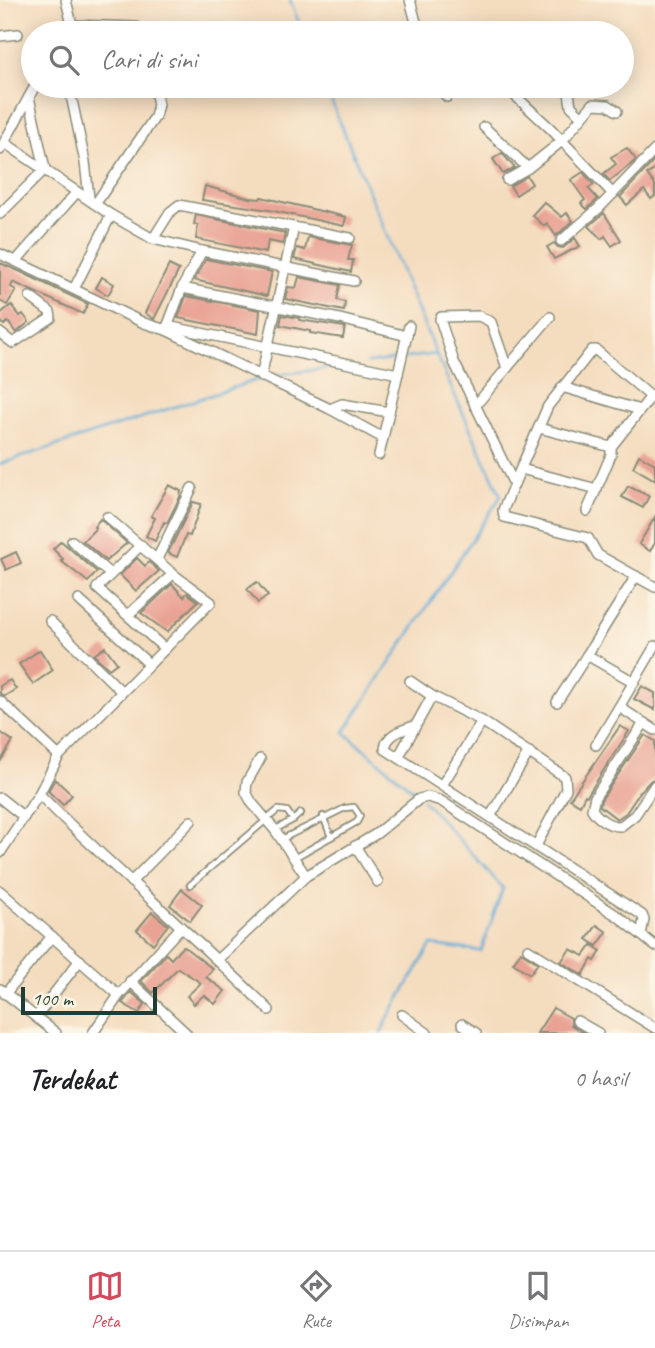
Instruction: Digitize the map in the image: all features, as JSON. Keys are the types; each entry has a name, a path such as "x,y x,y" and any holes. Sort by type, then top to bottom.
{"street":[{"path":"66,0 68,21"},
{"path":"410,0 416,21"},
{"path":"0,36 18,34"},
{"path":"28,98 3,146 45,169 111,215 153,239 354,281"},
{"path":"29,98 45,169"},
{"path":"72,98 92,201"},
{"path":"92,201 155,117 157,98"},
{"path":"517,98 613,194"},
{"path":"570,98 571,106 582,117"},
{"path":"507,180 528,168 562,141 593,104 617,111"},
{"path":"484,127 528,168"},
{"path":"561,241 613,194 655,150"},
{"path":"0,214 45,169"},
{"path":"16,261 77,192"},
{"path":"153,239 170,212 179,205 350,238"},
{"path":"74,289 111,215"},
{"path":"263,377 267,347 294,227"},
{"path":"167,328 182,288 202,251"},
{"path":"0,254 167,328 383,438"},
{"path":"182,288 408,331 379,456"},
{"path":"0,333 13,342 51,318 50,312 30,297"},
{"path":"507,368 491,321 486,318 441,317 454,362 514,484"},
{"path":"475,406 550,317"},
{"path":"167,328 398,374"},
{"path":"587,511 611,455 611,447 649,399 649,395 596,350 592,350 548,406 503,510 504,517 588,538 597,555 655,587"},
{"path":"562,387 640,410"},
{"path":"330,409 342,404 389,412"},
{"path":"539,428 611,447"},
{"path":"521,469 597,489"},
{"path":"157,559 192,488"},
{"path":"0,853 4,839 24,817 59,756 211,602 173,574 107,517"},
{"path":"72,541 110,574"},
{"path":"141,545 97,586 98,590 165,649"},
{"path":"128,615 173,574"},
{"path":"556,702 636,576"},
{"path":"79,600 149,664"},
{"path":"50,621 122,692"},
{"path":"596,745 634,682 652,658 655,646"},
{"path":"587,655 634,682"},
{"path":"410,681 482,721 561,772 567,780 566,789 536,846"},
{"path":"399,756 432,695"},
{"path":"0,701 59,756"},
{"path":"619,707 655,730"},
{"path":"442,785 482,721"},
{"path":"643,723 595,797 592,808 594,813 608,824 621,826 635,815 655,785"},
{"path":"414,726 401,730 386,743 385,749 642,915 644,920 641,934"},
{"path":"491,815 529,752"},
{"path":"260,759 247,782 246,792 251,803 275,830 306,876"},
{"path":"38,794 269,1010"},
{"path":"0,798 24,817"},
{"path":"218,960 306,876 380,831 424,798 441,801 508,843 619,917 655,946"},
{"path":"131,882 191,821"},
{"path":"355,846 378,882"},
{"path":"0,891 119,995"},
{"path":"93,1033 130,981 181,926"},
{"path":"52,936 3,991 56,1033"},
{"path":"528,949 655,1028"},
{"path":"36,1017 80,960"},
{"path":"130,981 186,1033"},
{"path":"402,1015 427,1033"},
{"path":"577,1021 598,1033"},
{"path":"462,1024 476,1033"}],"lane":[{"path":"281,839 323,816 345,807 354,807 360,816 357,822 294,858"},
{"path":"190,885 265,818 282,809 287,811 293,820"},
{"path":"275,830 301,813"},
{"path":"323,816 331,836"}],"building":[{"path":"627,148 636,160 610,181 603,174 616,164 611,157"},
{"path":"502,153 515,168 503,174 493,159"},
{"path":"655,160 655,170 647,174 655,185 655,196 651,199 644,190 627,205 620,197"},
{"path":"583,172 594,185 588,188 598,199 587,209 581,203 585,200 571,180"},
{"path":"527,176 532,184 516,195 510,186"},
{"path":"205,186 346,217 344,226 269,210 202,200"},
{"path":"544,202 562,217 567,213 573,221 556,236 547,223 544,226 532,215"},
{"path":"604,213 621,240 612,246 605,236 601,239 589,226"},
{"path":"196,215 285,233 283,244 268,241 266,253 196,239"},
{"path":"308,237 352,245 348,260 353,260 351,272 294,259 297,248 305,250"},
{"path":"575,238 580,246 554,259 547,247 554,243 563,248"},
{"path":"206,259 272,272 267,296 194,280"},
{"path":"0,263 88,304 83,314 13,282 11,287 16,290 7,305 0,301"},
{"path":"169,265 179,270 154,319 145,313"},
{"path":"102,277 114,284 108,295 96,288"},
{"path":"299,277 340,285 337,300 345,302 344,311 285,299 288,287 296,288"},
{"path":"186,296 260,310 258,334 178,318"},
{"path":"11,305 29,322 16,333 8,322 4,325 0,320 0,314"},
{"path":"282,315 345,327 343,338 280,325"},
{"path":"639,455 655,464 655,480 633,467"},
{"path":"169,485 181,491 180,497 155,541 146,536 155,518 151,516"},
{"path":"628,486 649,496 643,508 622,497"},
{"path":"193,502 201,504 190,536 186,535 177,557 168,553"},
{"path":"655,517 655,543 650,551 639,544"},
{"path":"100,519 127,543 106,561 83,541 96,528 94,527"},
{"path":"61,541 97,572 88,582 61,561 63,559 53,549"},
{"path":"16,552 21,563 6,570 1,559"},
{"path":"137,558 145,566 149,562 159,571 136,591 120,575"},
{"path":"257,582 268,596 258,603 247,589"},
{"path":"172,584 184,597 187,593 198,601 167,632 141,613"},
{"path":"105,647 117,663 109,669 94,655"},
{"path":"40,650 53,670 33,684 19,664"},
{"path":"10,680 16,689 5,696 0,694 0,686"},
{"path":"642,686 655,693 655,710 634,699"},
{"path":"620,726 629,731 580,805 570,799"},
{"path":"0,732 13,741 0,762"},
{"path":"645,735 655,741 655,778 640,792 626,813 617,819 600,806 601,800"},
{"path":"55,779 72,795 63,805 48,791"},
{"path":"182,889 202,905 190,921 170,905"},
{"path":"152,912 168,925 153,944 137,930"},
{"path":"597,925 607,932 597,946 587,939"},
{"path":"592,945 601,951 595,961 592,959 583,975 561,962 570,949 584,956"},
{"path":"183,946 213,969 206,977 225,991 215,1004 204,995 194,1004 187,996 201,983 178,968 153,993 141,981 166,954 171,959"},
{"path":"521,952 538,963 530,974 513,963"},
{"path":"131,992 145,1004 139,1013 122,1003"},
{"path":"553,1008 571,1018 571,1025 584,1033 537,1033"}],"waterway":[{"path":"290,0 298,21"},
{"path":"330,98 436,354 501,496 344,732 419,795"},
{"path":"405,358 436,354"},
{"path":"367,363 398,359"},
{"path":"269,376 343,366"},
{"path":"0,464 260,379"},
{"path":"381,1033 431,945 481,951 503,888 423,800"}]}
